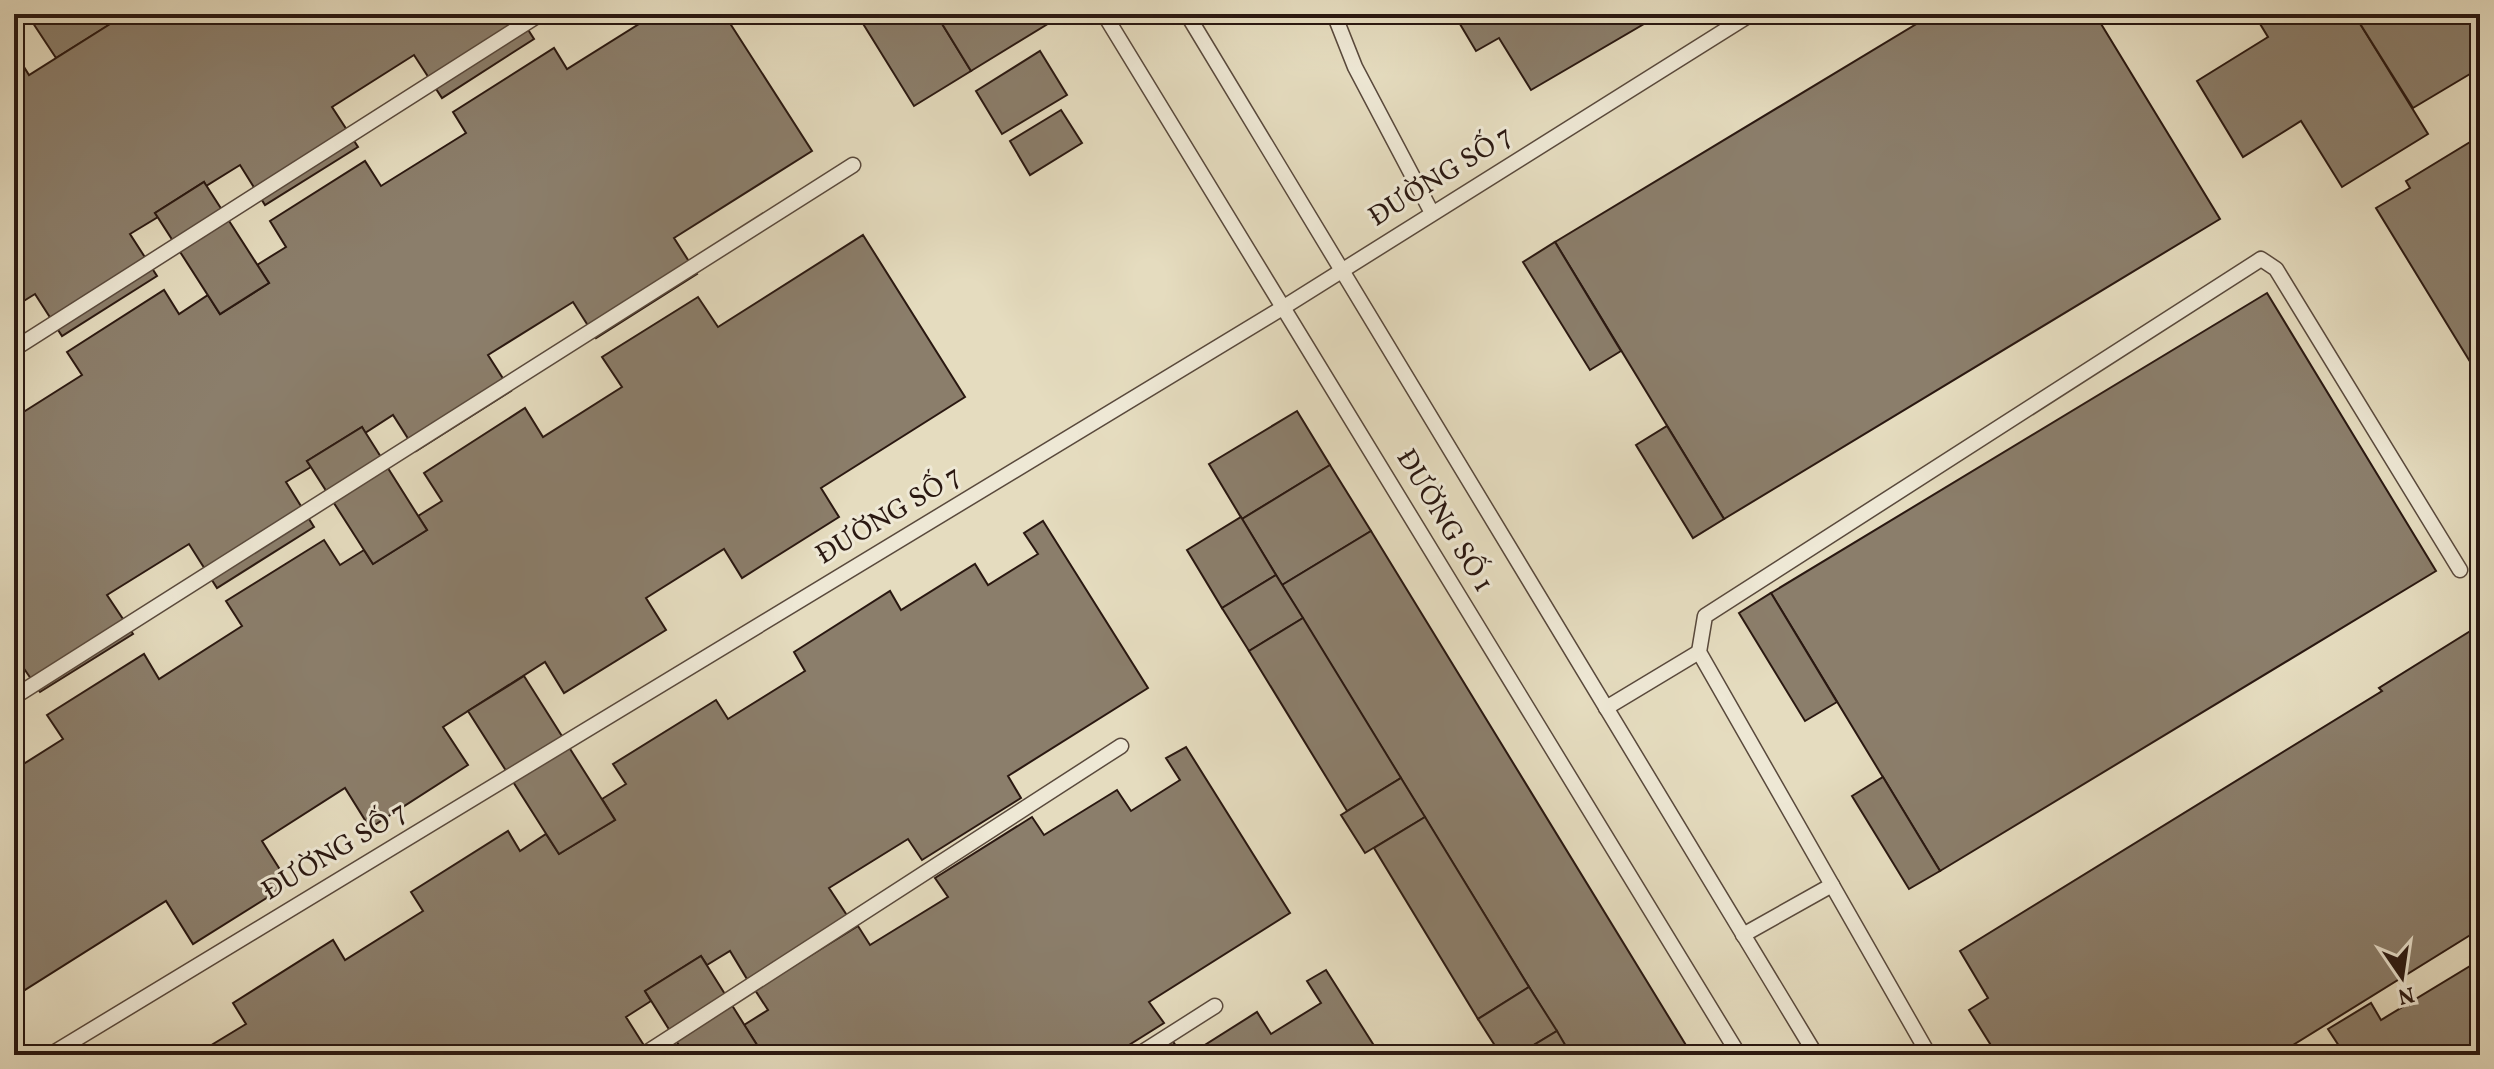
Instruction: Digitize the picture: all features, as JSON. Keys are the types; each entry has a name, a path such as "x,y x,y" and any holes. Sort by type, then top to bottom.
{"lane":[{"path":"14,349 540,14"},
{"name":"ĐƯỜNG SỐ 1","path":"1104,14 1739,1055"},
{"name":"ĐƯỜNG SỐ 1","path":"1187,14 1816,1055"},
{"path":"1334,14 1355,67 1432,213"},
{"name":"ĐƯỜNG SỐ 7","path":"50,1055 1284,307 1751,14"},
{"path":"14,697 853,165"},
{"path":"1929,1055 1699,652 1705,616 2261,259 2276,269 2460,570"},
{"path":"1606,708 1699,652"},
{"path":"643,1055 1121,746"},
{"path":"1743,935 1832,885"},
{"path":"1138,1055 1215,1006"}],"building":[{"path":"27,14 101,14 109,25 56,58"},
{"path":"126,14 518,14 534,39 442,98 414,55 332,107 358,147 265,205 240,165 206,186 204,182 155,213 158,217 130,234 157,276 62,336 35,294 14,307 14,51 29,75"},
{"path":"655,14 724,14 812,151 674,238 697,274 596,338 573,302 488,355 511,391 416,451 393,415 365,433 362,427 307,461 311,467 286,482 314,527 217,588 189,544 107,595 133,634 40,692 14,654 14,418 82,375 67,352 164,290 179,314 208,295 220,314 269,283 257,265 286,247 270,221 365,161 381,186 466,133 453,112 554,48 567,69"},
{"path":"857,14 936,14 971,71 914,106"},
{"path":"936,14 1064,14 971,71"},
{"path":"1454,14 1661,14 1531,90 1499,38 1476,51"},
{"path":"1933,14 2095,14 2220,219 1724,519 1555,242"},
{"path":"2254,14 2354,14 2428,134 2342,187 2301,121 2243,157 2197,81 2268,37"},
{"path":"2354,14 2480,14 2480,68 2413,108"},
{"path":"1040,51 1067,95 1002,134 976,91"},
{"path":"1061,110 1082,143 1030,175 1010,141"},
{"path":"2480,136 2480,378 2376,208 2410,188 2406,181"},
{"path":"204,182 269,283 220,314 155,213"},
{"path":"863,235 965,397 821,488 839,517 742,578 724,549 646,598 666,630 564,693 545,662 443,727 468,765 370,828 345,788 262,841 289,884 193,944 166,901 20,993 14,983 14,770 63,739 47,715 144,654 159,679 242,626 226,601 324,540 340,565 364,550 373,564 427,530 418,516 442,501 424,473 525,408 543,437 622,387 602,357 698,297 718,327"},
{"path":"1555,242 1621,351 1590,370 1523,262"},
{"path":"2267,293 2436,571 1940,871 1771,593"},
{"path":"1297,411 1330,465 1242,519 1209,464"},
{"path":"1667,426 1724,519 1693,538 1636,445"},
{"path":"362,427 427,530 373,564 307,461"},
{"path":"1330,465 1371,531 1282,585 1242,519"},
{"path":"1241,517 1276,575 1222,608 1187,550"},
{"path":"1043,521 1148,688 1008,776 1021,798 922,860 908,839 829,888 854,926 753,989 730,951 707,965 701,956 645,991 651,1001 626,1017 650,1055 195,1055 246,1024 233,1003 333,940 345,960 423,911 411,892 508,831 520,851 546,834 559,854 615,820 602,799 626,784 613,764 716,700 728,719 805,671 794,652 890,591 901,610 975,564 988,585 1038,554 1024,533"},
{"path":"1371,531 1692,1055 1571,1055 1282,585"},
{"path":"1276,575 1303,618 1249,651 1222,608"},
{"path":"1771,593 1837,702 1805,721 1739,613"},
{"path":"1303,618 1401,778 1347,811 1249,651"},
{"path":"2480,625 2480,929 2277,1055 1997,1055 1969,1010 1988,998 1960,951 2382,691 2379,688"},
{"path":"524,676 615,820 559,854 468,711"},
{"path":"1186,747 1290,913 1149,1002 1164,1023 1113,1055 741,1055 757,1045 744,1025 768,1010 755,990 858,926 870,945 948,897 935,878 1032,817 1044,835 1117,790 1131,811 1180,780 1166,758"},
{"path":"1883,777 1940,871 1909,889 1852,796"},
{"path":"1401,778 1425,817 1365,853 1341,815"},
{"path":"1425,817 1529,987 1478,1019 1374,848"},
{"path":"701,956 757,1045 741,1055 685,1055 645,991"},
{"path":"2480,960 2480,1055 2323,1055 2339,1046 2328,1029 2371,1003 2381,1020"},
{"path":"1326,970 1380,1055 1189,1055 1257,1012 1271,1034 1321,1003 1307,981"},
{"path":"1529,987 1557,1031 1517,1055 1501,1055 1478,1019"},
{"path":"1557,1031 1571,1055 1517,1055"},
{"path":"1172,1040 1182,1055 1148,1055"}]}
